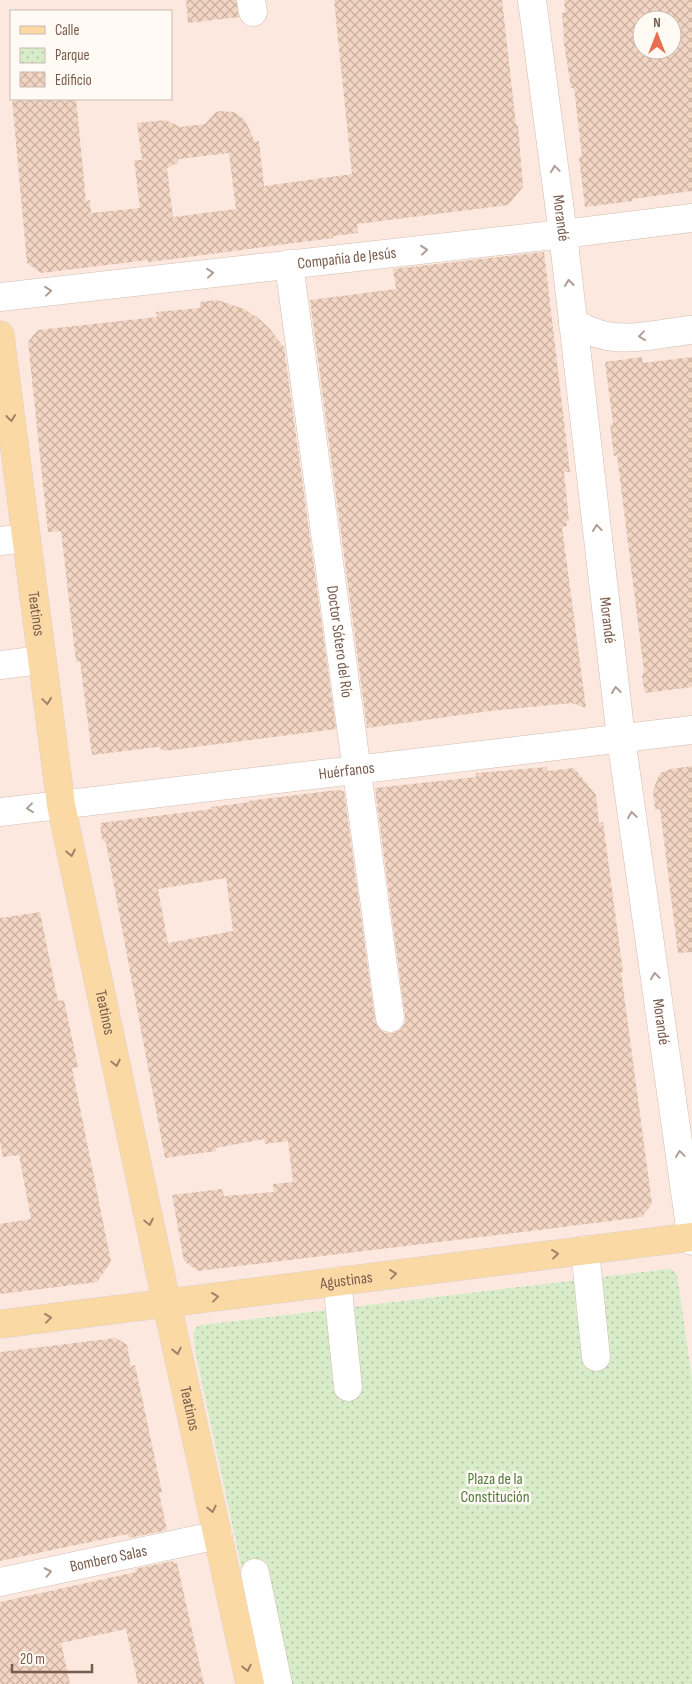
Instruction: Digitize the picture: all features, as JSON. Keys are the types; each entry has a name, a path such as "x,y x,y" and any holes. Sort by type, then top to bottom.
{"main road":[{"name":"Teatinos","path":"0,335 13,540 41,660 61,805 166,1303 250,1684"},
{"name":"Agustinas","path":"0,1324 692,1237"}],"street":[{"name":"Morandé","path":"532,0 563,234 621,738 692,1241"},
{"name":"Compañía de Jesús","path":"0,297 563,234 685,228"},
{"name":"Doctor Sótero del Río","path":"289,264 390,1018"},
{"path":"573,323 589,331 617,337 690,330"},
{"path":"0,665 41,660"},
{"name":"Huérfanos","path":"0,812 692,730"},
{"path":"585,1250 596,1357"},
{"path":"337,1281 348,1387"},
{"name":"Bombero Salas","path":"0,1582 218,1535"},
{"path":"255,1573 278,1684"}],"shaded area":[{"path":"0,0 692,0 692,1378 677,1274 668,1269 201,1325 196,1327 193,1334 195,1350 287,1684 0,1684"}],"green space":[{"name":"Plaza de la Constitución","path":"671,1269 677,1274 692,1378 692,1684 287,1684 243,1575 195,1350 193,1334 196,1327"}],"building":[{"path":"186,0 236,0 239,17 188,23"},
{"path":"334,0 502,0 516,125 518,125 523,187 508,205 357,224 358,233 333,236 333,238 148,262 148,260 41,273 27,263 12,100 76,100 86,201 90,200 91,213 140,208 134,160 142,160 137,123 166,120 180,127 205,124 216,112 234,112 245,120 255,142 259,141 264,186 352,174","holes":["229,153 236,209 173,217 167,168 177,163 179,159"]},
{"path":"564,0 692,0 692,191 585,207 579,157 582,156 574,88 571,88 563,37 562,13 565,12"},
{"path":"544,252 570,472 564,472 569,521 566,521 567,526 562,527 586,708 572,703 490,711 367,728 310,300 396,289 393,269"},
{"path":"217,300 244,309 257,317 284,347 336,729 164,751 158,747 92,755 80,661 76,662 61,531 48,532 28,342 38,330 157,317 156,312 200,308 200,302"},
{"path":"642,357 643,363 692,357 692,687 645,693 642,677 644,671 617,455 614,456 610,425 613,424 605,362"},
{"path":"692,766 692,952 678,953 660,809 655,810 653,790 660,773 671,769"},
{"path":"547,767 548,771 574,768 596,795 599,823 603,822 652,1204 642,1217 198,1271 184,1261 172,1195 222,1189 224,1196 274,1192 273,1184 293,1182 288,1141 265,1144 264,1139 216,1148 216,1151 165,1158 106,843 102,840 100,823 212,809 211,807 250,802 248,801 337,790 344,791 375,1020 378,1028 385,1033 392,1033 400,1030 405,1023 405,1016 375,788 476,777 476,773","holes":["226,878 233,931 168,943 158,889"]},
{"path":"40,912 58,1001 64,1000 78,1067 72,1068 111,1262 97,1282 0,1294 0,1224 31,1219 19,1155 3,1157 0,1141 0,918"},
{"path":"116,1338 127,1345 131,1366 135,1365 162,1492 159,1493 167,1530 129,1538 128,1534 0,1561 0,1352"},
{"path":"173,1561 174,1564 177,1563 204,1684 138,1684 126,1629 61,1643 70,1684 0,1684 0,1602 136,1572 135,1569"}]}
